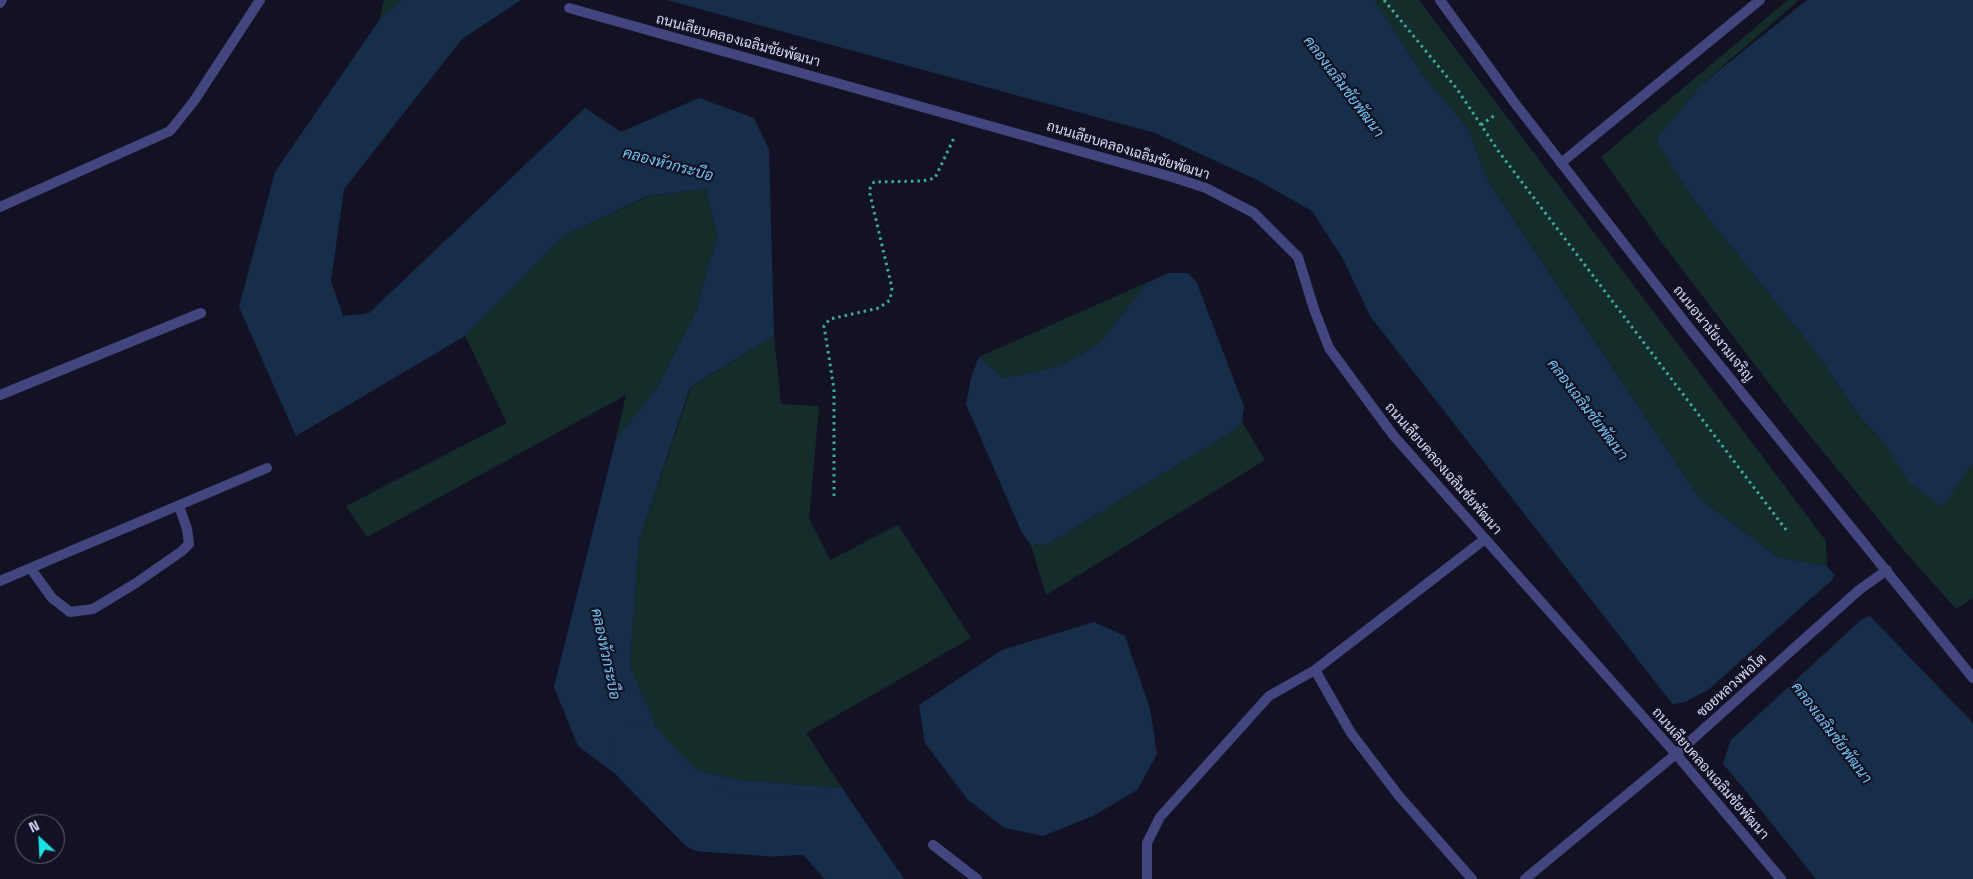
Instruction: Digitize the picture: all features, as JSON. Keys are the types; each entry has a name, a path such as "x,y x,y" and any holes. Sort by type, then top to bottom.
{"street":[{"path":"0,207 170,131 194,101 260,0"},
{"name":"ถนนอนามัยงามเจริญ","path":"1440,0 1561,162 1687,325 1973,678"},
{"path":"1561,162 1760,0"},
{"name":"ถนนเลียบคลองเฉลิมชัยพัฒนา","path":"570,8 963,117 1198,185 1254,213 1298,257 1314,309 1329,348 1393,435 1676,754 1781,879"},
{"path":"0,395 201,314"},
{"path":"0,581 267,468"},
{"path":"31,569 52,598 70,612 93,609 136,583 189,544 187,529 179,506"},
{"path":"1147,879 1147,843 1160,817 1269,696 1316,670 1485,539"},
{"name":"ซอยหลวงพ่อโต","path":"1525,879 1676,754 1859,590 1887,570"},
{"path":"1316,670 1351,733 1399,796 1472,879"},
{"path":"933,845 977,879"}],"path":[{"path":"1384,0 1457,89 1499,152 1787,531"},
{"path":"834,496 834,389 824,326 830,319 879,308 890,300 892,288 868,190 874,182 923,181 935,178 963,117"}],"green space":[{"path":"384,0 402,0 380,19"},
{"path":"1374,0 1419,0 1826,541 1827,566 1778,557 1700,499 1489,183 1467,127 1425,78"},
{"path":"1788,0 1799,0 1701,85 1657,140 1693,199 1818,355 1859,416 1881,438 1968,469 1973,464 1973,598 1956,609 1902,548 1794,416 1662,243 1601,157"},
{"path":"706,189 717,236 695,314 656,389 616,439 626,395 367,537 346,506 507,423 465,336 563,236 649,196"},
{"path":"1148,282 1098,345 1057,367 1004,378 979,357"},
{"path":"774,336 781,404 819,406 809,519 830,560 898,525 971,638 806,733 842,788 739,780 690,768 658,730 630,666 639,541 691,387"},
{"path":"1242,422 1265,460 1046,595 1031,545 1048,544 1233,431"}],"water":[{"path":"402,0 521,0 462,39 344,189 331,281 343,316 369,313 585,108 621,132 699,98 754,118 769,150 774,336 690,387 639,541 630,666 658,730 690,768 739,780 842,788 904,879 839,879 812,838 656,804 578,746 554,687 616,439 656,389 695,314 717,236 706,189 648,196 563,236 465,336 296,436 239,307 275,172 380,19"},
{"name":"คลองเฉลิมชัยพัฒนา","path":"667,0 1374,0 1425,78 1467,127 1489,183 1700,499 1778,557 1827,566 1869,615 1973,723 1973,879 1816,879 1671,702 1370,316 1343,259 1312,211 1259,181 1155,133"},
{"path":"1807,0 1973,0 1973,464 1943,507 1909,482 1881,438 1859,416 1818,355 1693,199 1656,140 1701,85"},
{"path":"1169,273 1188,273 1197,283 1244,407 1242,422 1233,431 1048,544 1031,545 1022,533 966,404 971,378 979,357 1004,378 1057,367 1098,345 1148,282"},
{"path":"1094,622 1125,636 1150,709 1157,754 1137,790 1093,816 1043,836 1005,828 968,800 925,743 919,705 1002,650"}],"pier":[{"path":"1836,573 1872,615 1862,619 1731,740 1722,766 1670,705 1685,702 1708,690 1832,580"}],"waterway":[{"name":"คลองหัวกระบือ","path":"639,753 704,821 774,826 816,823 865,879"}]}
